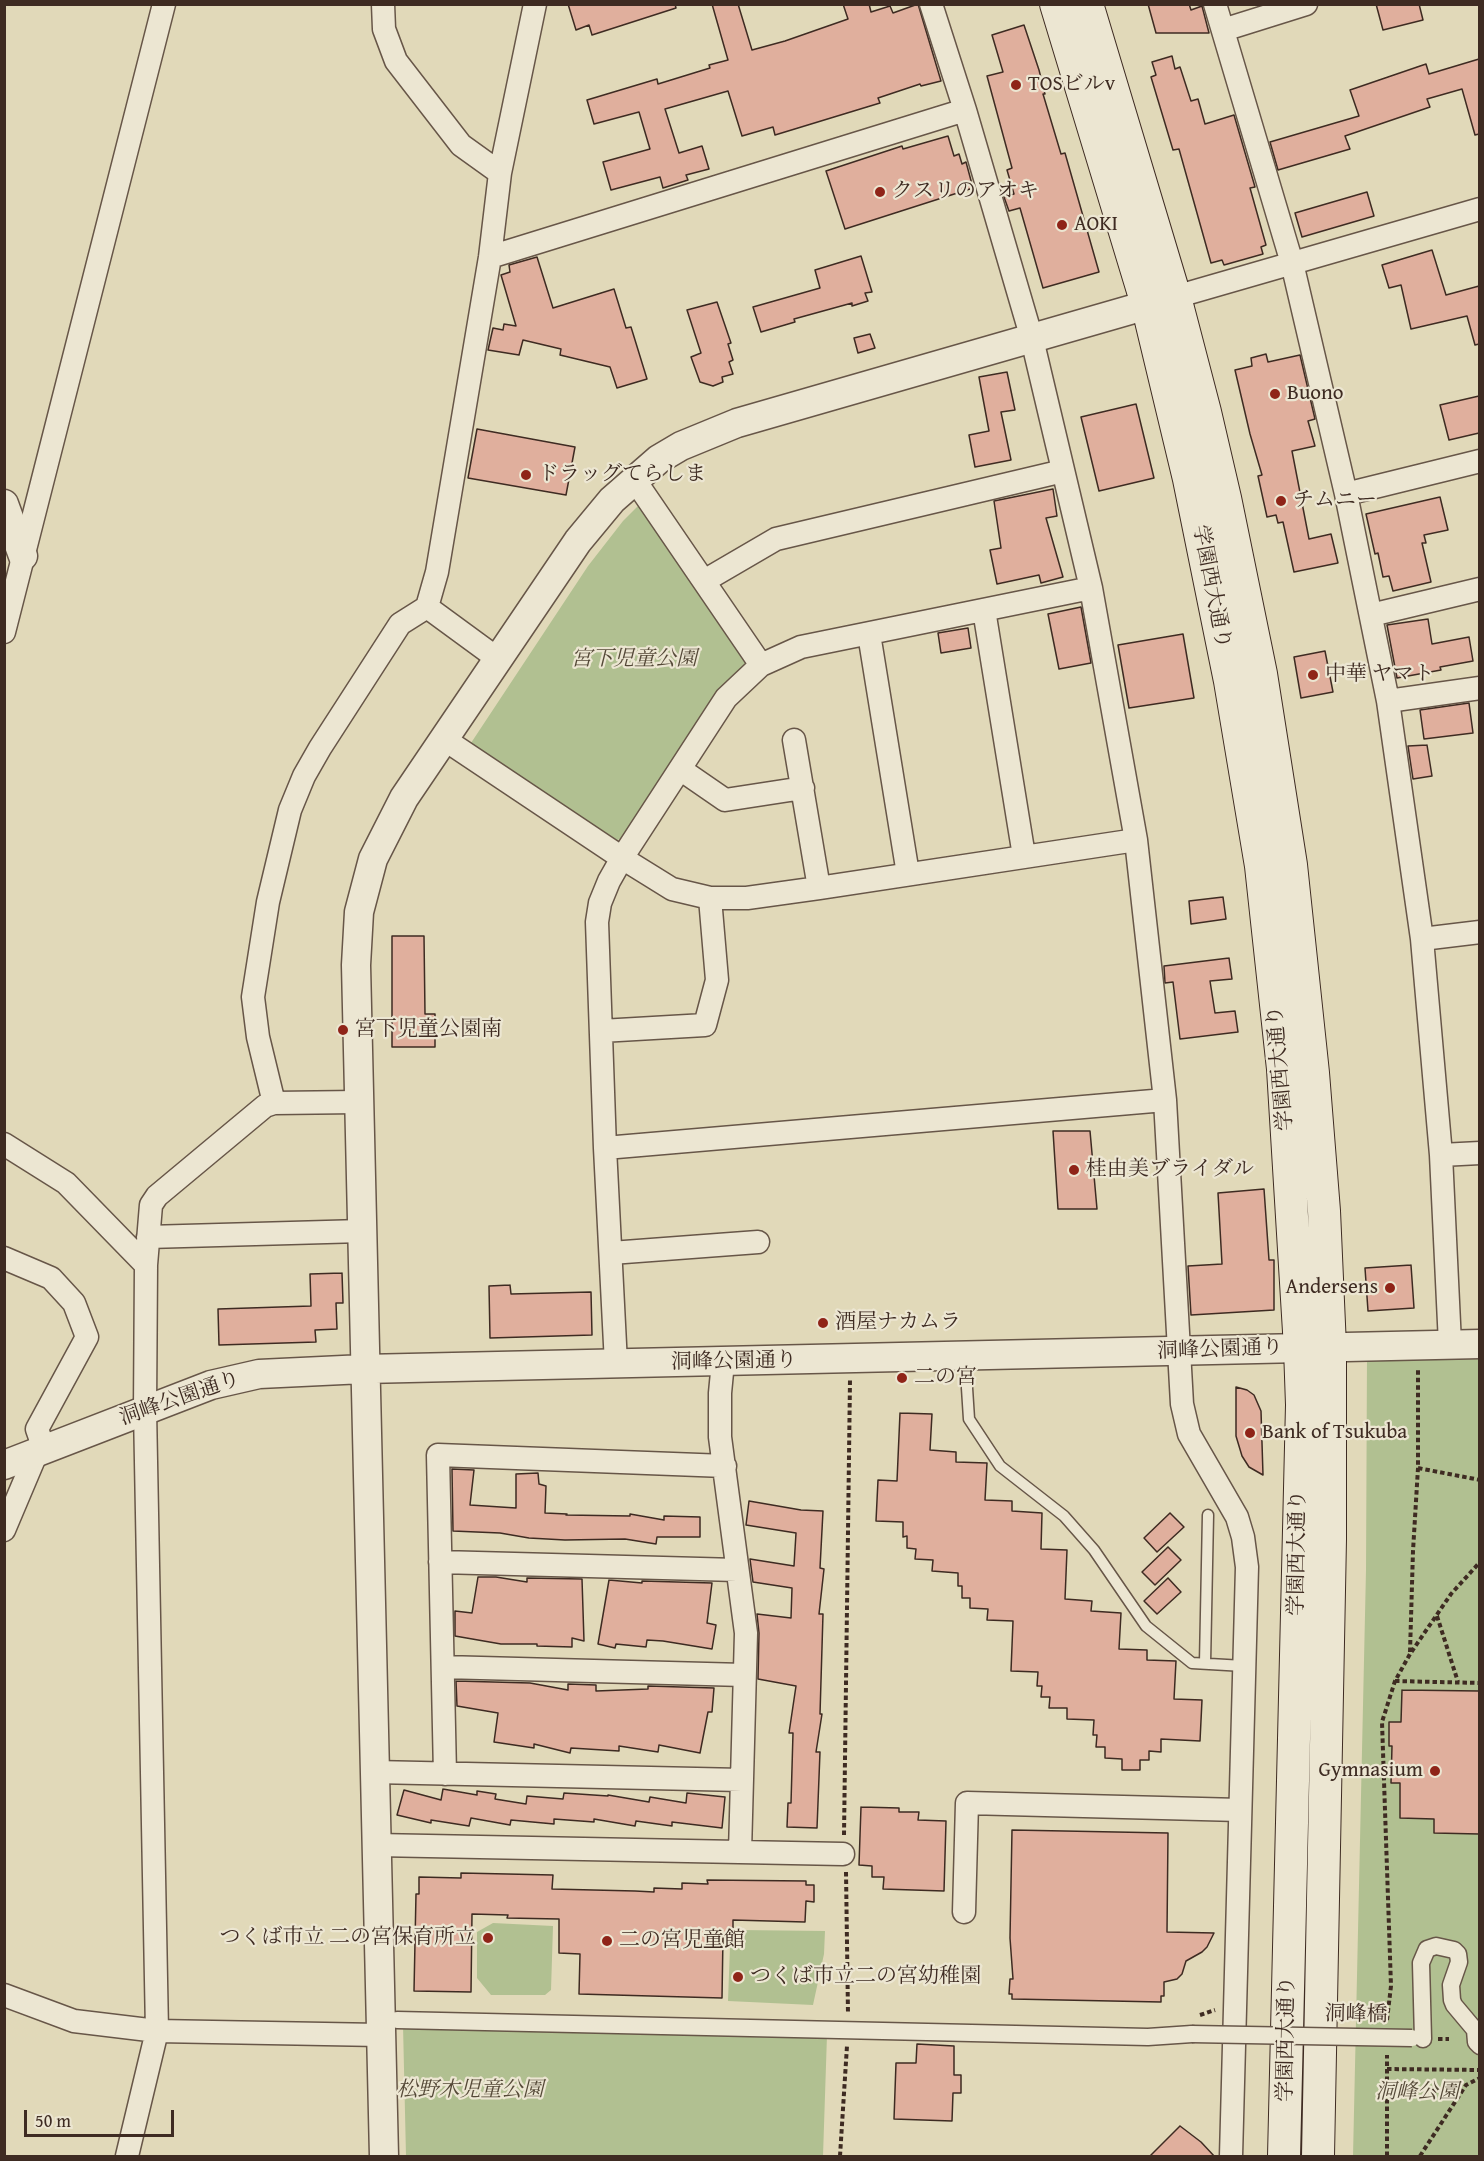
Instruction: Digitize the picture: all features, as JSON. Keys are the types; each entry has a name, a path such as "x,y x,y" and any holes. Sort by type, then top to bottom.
{"main road":[{"name":"学園西大通り","path":"1056,4 1161,301 1225,498 1261,674 1291,865 1313,1073 1324,1211 1315,1347 1301,1440 1284,2157"},
{"name":"学園西大通り","path":"1087,4 1161,301"},
{"name":"学園西大通り","path":"1315,1347 1330,1539 1318,2157"}],"street":[{"path":"4,632 14,558 165,4"},
{"path":"383,4 384,29 396,61 461,145 501,173"},
{"path":"273,1103 258,1037 253,997 268,902 290,810 304,776 400,624 427,607 437,572 490,257 501,173 535,4"},
{"path":"931,4 965,110 1032,339 1091,588 1136,840 1165,1100 1182,1404 1189,1434 1237,1517 1243,1537 1247,1566 1231,2157"},
{"path":"1215,4 1292,263 1346,494 1388,701 1422,939 1442,1155 1450,1344"},
{"path":"1223,30 1306,4"},
{"path":"490,257 965,110"},
{"path":"384,2157 388,2027 376,1845 356,965 359,912 365,885 373,859 404,798 578,540 612,500 634,479 681,446 737,423 1479,209"},
{"path":"1346,494 1479,461"},
{"path":"704,580 776,539 1063,471"},
{"path":"634,479 760,665"},
{"path":"4,504 14,558"},
{"path":"616,1364 597,922 600,903 622,858 726,698 760,665 801,647 1091,588"},
{"path":"1371,615 1479,589"},
{"path":"427,607 498,659"},
{"path":"984,610 1024,856"},
{"path":"869,634 908,874"},
{"path":"1388,701 1479,688"},
{"path":"444,739 672,889 710,898 747,898 1136,840"},
{"path":"794,740 819,888"},
{"path":"680,770 725,800 802,788"},
{"path":"601,1031 705,1025 717,980 710,898"},
{"path":"1422,939 1479,932"},
{"path":"605,1149 1165,1100"},
{"path":"127,2157 158,2031 145,1410 146,1265 151,1205 157,1196 265,1106 273,1103 358,1102"},
{"path":"4,1143 66,1183 146,1265"},
{"path":"1442,1155 1479,1153"},
{"path":"148,1237 362,1231"},
{"path":"611,1253 758,1242"},
{"path":"4,1258 51,1278 74,1303 87,1337 37,1429 40,1451 4,1530"},
{"name":"洞峰公園通り","path":"4,1465 234,1378 259,1374 364,1369 1479,1344"},
{"path":"723,1362 720,1437 746,1633 740,1852"},
{"path":"445,1774 438,1455 724,1466"},
{"path":"440,1562 737,1570"},
{"path":"443,1667 744,1675"},
{"path":"374,1772 742,1780"},
{"path":"964,1912 967,1803 1240,1810"},
{"path":"376,1845 843,1854"},
{"name":"洞峰橋","path":"388,2027 848,2030 1148,2037 1188,2035 1432,2039 1421,1963 1427,1949 1436,1946 1454,1950 1458,1954 1459,1962 1451,1985 1452,2000 1454,2006 1475,2030 1476,2042 1479,2046"},
{"path":"4,1995 74,2021 158,2031 388,2027"}],"lane":[{"path":"965,1356 969,1419 994,1460 1064,1516 1094,1550 1146,1626 1192,1663 1244,1666"},
{"path":"1205,1663 1208,1515"}],"path":[{"path":"1410,1654 1412,1562 1418,1468 1418,1365"},
{"path":"840,2157 848,2030 846,1876 843,1854 850,1380"},
{"path":"1418,1468 1479,1479"},
{"path":"1387,2025 1390,1986 1382,1722 1395,1681 1410,1654 1451,1594 1479,1562"},
{"path":"1437,1615 1458,1682"},
{"path":"1395,1681 1479,1683"},
{"path":"1188,2035 1182,2016 1194,2016 1217,2008"},
{"path":"1387,2047 1387,2157"},
{"path":"1387,2069 1479,2070"},
{"path":"1420,2157 1466,2085 1479,2078"},
{"path":"1387,2090 1462,2091"}],"green space":[{"name":"宮下児童公園","path":"641,503 747,659 744,670 622,838 613,842 469,746 588,566 623,521"},
{"name":"洞峰公園","path":"1479,1355 1479,2156 1353,2156 1366,1570 1367,1357"},
{"path":"493,1923 553,1926 551,1990 545,1995 491,1995 477,1978 477,1932"},
{"path":"738,1930 825,1931 824,1954 813,2005 728,2001 730,1947"},
{"name":"松野木児童公園","path":"403,2025 827,2035 823,2156 406,2156"}],"building":[{"path":"568,4 675,4 676,8 592,35 589,25 576,30"},
{"path":"712,4 738,4 752,50 848,19 843,4 869,4 871,12 890,6 893,13 918,4 941,81 921,86 920,84 878,98 880,103 775,135 773,127 742,136 728,91 665,109 679,153 702,146 709,169 686,175 688,180 663,188 660,177 611,190 603,162 650,149 639,112 594,124 587,100 657,79 658,84 728,60"},
{"path":"1148,4 1189,4 1191,10 1202,6 1209,33 1156,33"},
{"path":"1376,4 1419,4 1423,20 1383,30"},
{"path":"1024,25 1039,70 1045,94 1043,94 1061,154 1065,153 1099,272 1043,288 1020,208 1009,211 1004,197 1014,194 1007,170 1012,168 987,76 1003,72 992,35"},
{"path":"1172,56 1175,69 1180,67 1191,101 1198,99 1205,124 1234,115 1255,187 1250,188 1266,245 1261,247 1263,254 1224,265 1222,260 1211,263 1179,149 1173,150 1151,77 1156,75 1152,62"},
{"path":"1479,59 1479,134 1475,135 1462,89 1427,99 1430,107 1345,136 1350,149 1278,170 1270,142 1359,116 1350,90 1426,64 1429,74"},
{"path":"948,136 954,156 959,154 962,164 966,162 973,188 845,229 826,171 902,146 903,149"},
{"path":"1367,192 1374,216 1302,237 1295,213"},
{"path":"1432,250 1446,295 1479,286 1479,344 1475,345 1467,316 1411,329 1401,285 1389,288 1382,265"},
{"path":"861,256 872,292 865,293 868,301 852,306 852,303 794,319 795,322 761,332 753,307 820,288 815,270"},
{"path":"537,257 553,308 614,289 626,328 631,327 647,379 617,388 610,367 560,355 561,349 523,340 519,355 488,350 493,328 503,330 504,324 516,326 501,275 510,272 509,265"},
{"path":"717,302 731,343 728,344 733,360 729,362 733,374 722,377 723,382 713,386 700,382 691,357 701,353 687,310"},
{"path":"870,334 875,348 858,353 854,338"},
{"path":"1266,354 1268,362 1300,355 1315,419 1308,421 1315,446 1292,451 1309,539 1331,534 1338,563 1294,572 1283,522 1278,523 1276,515 1267,517 1258,476 1262,475 1235,370 1252,366 1251,358"},
{"path":"1007,372 1015,410 1001,412 1011,460 975,467 969,435 989,431 979,377"},
{"path":"1479,396 1479,433 1449,440 1440,405"},
{"path":"1136,404 1154,478 1099,491 1081,417"},
{"path":"477,429 575,447 566,495 468,478"},
{"path":"1053,489 1057,516 1046,518 1063,577 1041,583 1039,575 997,584 990,550 1001,548 994,501"},
{"path":"1440,497 1448,530 1424,535 1426,543 1422,543 1431,582 1393,591 1389,576 1383,577 1366,514"},
{"path":"1081,607 1091,663 1059,669 1048,614"},
{"path":"1428,619 1432,644 1469,637 1473,661 1397,678 1387,625"},
{"path":"968,628 971,648 941,653 938,633"},
{"path":"1183,634 1194,698 1129,708 1118,645"},
{"path":"1325,651 1333,692 1301,698 1294,657"},
{"path":"1469,703 1473,733 1424,739 1420,710"},
{"path":"1427,745 1432,776 1413,779 1408,746"},
{"path":"1223,897 1226,919 1191,924 1189,901"},
{"path":"392,936 424,936 425,1014 435,1014 435,1047 392,1047"},
{"path":"1229,958 1232,979 1210,981 1215,1013 1235,1011 1238,1032 1180,1039 1173,982 1165,983 1164,966"},
{"name":"桂由美ブライダル","path":"1053,1131 1090,1131 1097,1209 1058,1209"},
{"path":"1264,1189 1269,1260 1274,1260 1274,1310 1191,1315 1188,1266 1222,1264 1218,1193"},
{"name":"Andersens","path":"1411,1265 1414,1308 1368,1311 1365,1268"},
{"path":"342,1273 343,1303 336,1303 337,1329 315,1330 316,1342 219,1345 218,1309 311,1306 310,1274"},
{"path":"510,1285 511,1294 591,1292 592,1335 490,1338 489,1286"},
{"name":"Bank of Tsukuba","path":"1236,1387 1254,1395 1261,1411 1263,1475 1249,1467 1242,1456 1236,1436"},
{"path":"900,1413 932,1414 930,1450 956,1452 956,1462 987,1463 985,1500 1012,1501 1012,1511 1042,1513 1041,1549 1067,1550 1065,1599 1092,1601 1091,1611 1121,1613 1119,1649 1147,1650 1147,1660 1176,1661 1174,1699 1202,1700 1200,1741 1161,1739 1161,1752 1149,1751 1149,1760 1140,1760 1140,1770 1122,1770 1122,1759 1105,1758 1105,1747 1096,1747 1097,1735 1093,1735 1094,1720 1067,1719 1067,1708 1049,1708 1050,1697 1041,1697 1042,1686 1037,1686 1038,1672 1011,1671 1013,1621 987,1620 988,1609 970,1608 970,1598 962,1598 962,1586 958,1586 958,1573 932,1571 933,1560 915,1559 916,1549 907,1548 907,1536 903,1537 903,1522 876,1521 878,1480 897,1481"},
{"path":"452,1469 474,1470 470,1505 516,1508 516,1474 538,1473 539,1484 546,1486 545,1513 630,1516 630,1514 664,1520 664,1516 700,1517 700,1537 657,1537 656,1544 625,1539 565,1540 453,1531"},
{"path":"749,1501 801,1510 823,1511 820,1568 824,1569 819,1614 823,1614 820,1714 822,1714 816,1752 820,1752 817,1828 787,1827 788,1803 791,1803 793,1733 789,1733 796,1686 758,1679 757,1614 791,1618 792,1588 753,1582 750,1559 794,1566 796,1533 746,1525"},
{"path":"1170,1513 1184,1527 1157,1552 1144,1538"},
{"path":"1168,1547 1181,1560 1155,1585 1142,1572"},
{"path":"478,1577 496,1577 527,1582 527,1578 582,1579 584,1641 572,1638 572,1647 537,1646 537,1644 501,1644 455,1636 455,1611 472,1613"},
{"path":"1168,1578 1181,1592 1157,1614 1144,1601"},
{"path":"609,1580 642,1583 642,1581 712,1583 707,1623 716,1625 712,1649 647,1640 646,1647 616,1644 615,1648 598,1644"},
{"path":"456,1681 530,1683 568,1690 568,1684 596,1685 596,1691 648,1689 648,1686 714,1688 712,1712 708,1712 700,1753 659,1745 658,1752 619,1746 619,1751 571,1748 570,1753 534,1744 534,1748 494,1742 498,1713 457,1706"},
{"name":"Gymnasium","path":"1402,1690 1479,1691 1479,1834 1434,1833 1434,1819 1400,1818 1400,1783 1391,1783 1392,1746 1389,1746 1389,1722 1401,1722"},
{"path":"443,1789 477,1795 477,1791 496,1794 495,1799 526,1804 527,1796 563,1799 564,1793 608,1795 649,1802 650,1797 686,1803 687,1793 725,1797 722,1828 672,1822 672,1826 636,1821 635,1826 594,1819 594,1822 554,1819 554,1824 511,1820 510,1825 471,1818 469,1826 431,1820 431,1823 397,1815 404,1790 441,1800"},
{"path":"861,1807 899,1808 899,1812 919,1812 918,1820 946,1821 944,1891 883,1889 884,1877 872,1877 872,1866 859,1865"},
{"path":"1012,1830 1168,1833 1167,1932 1214,1933 1202,1952 1186,1961 1182,1974 1177,1979 1164,1982 1164,1996 1161,1996 1161,2002 1012,1999 1012,1994 1009,1994 1010,1979 1013,1979 1010,1938"},
{"path":"461,1873 553,1875 552,1889 654,1892 654,1888 682,1889 682,1883 708,1884 707,1880 806,1881 806,1885 814,1885 814,1902 806,1901 805,1922 733,1920 733,1936 723,1936 722,1998 579,1994 580,1954 559,1953 559,1919 507,1918 508,1915 472,1914 471,1992 414,1991 416,1894 419,1894 419,1877 461,1878"},
{"path":"917,2044 954,2046 954,2075 961,2075 961,2093 953,2093 952,2121 894,2119 896,2063 916,2063"},
{"path":"1180,2126 1201,2142 1215,2157 1149,2157"}],"place":[{"name":"TOSビルⅴ","path":"1016,85"},
{"name":"クスリのアオキ","path":"880,192"},
{"name":"AOKI","path":"1062,225"},
{"name":"Buono","path":"1275,394"},
{"name":"ドラッグてらしま","path":"526,475"},
{"name":"チムニー","path":"1281,501"},
{"name":"中華 ヤマト","path":"1313,675"},
{"name":"宮下児童公園南","path":"343,1030"},
{"name":"桂由美ブライダル","path":"1074,1170"},
{"name":"Andersens","path":"1390,1288"},
{"name":"酒屋ナカムラ","path":"823,1323"},
{"name":"二の宮","path":"902,1378"},
{"name":"Bank of Tsukuba","path":"1250,1433"},
{"name":"Gymnasium","path":"1435,1771"},
{"name":"つくば市立 二の宮保育所立","path":"488,1938"},
{"name":"二の宮児童館","path":"607,1941"},
{"name":"つくば市立二の宮幼稚園","path":"738,1977"}]}
